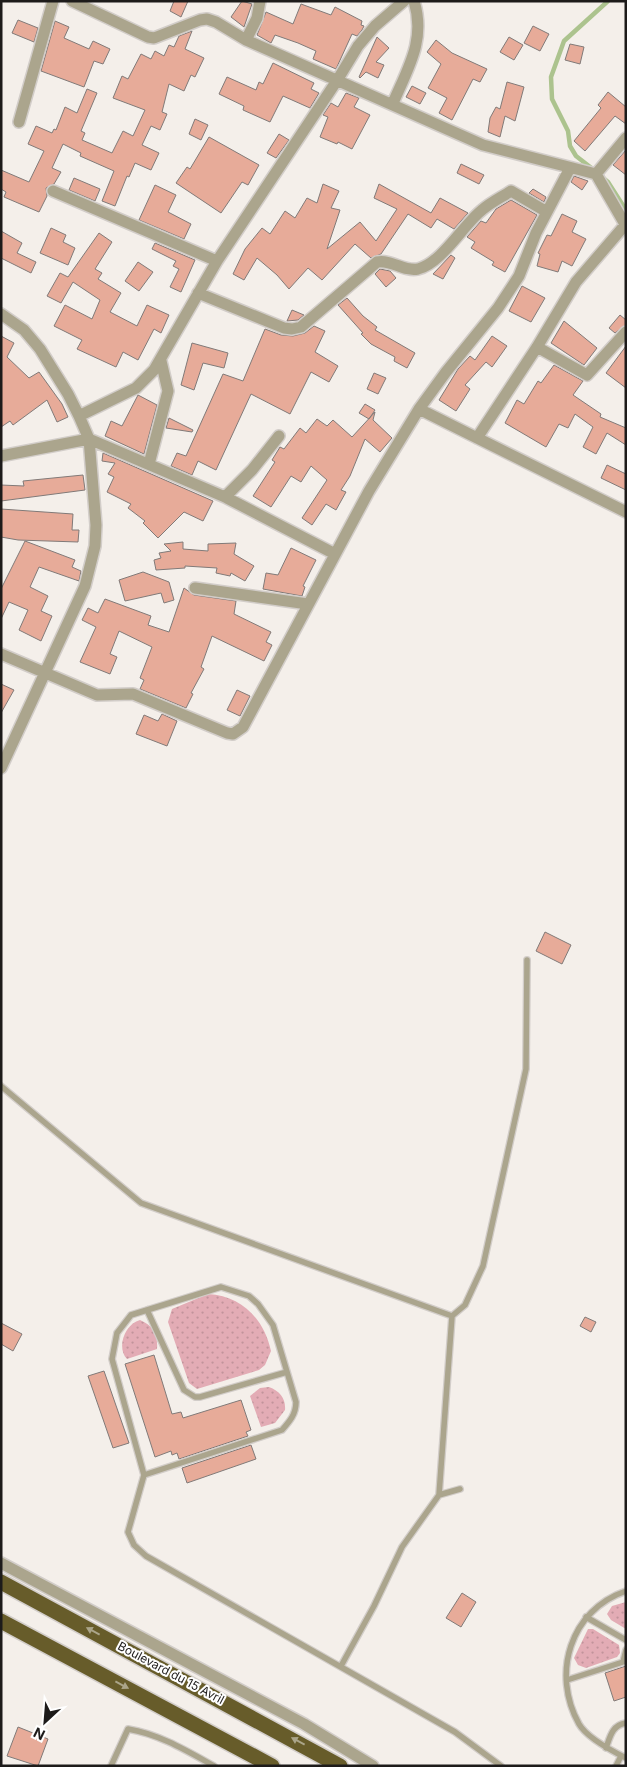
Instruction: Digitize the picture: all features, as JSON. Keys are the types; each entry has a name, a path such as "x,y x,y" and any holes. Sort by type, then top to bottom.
{"highway":[{"name":"Boulevard du 15 Avril","path":"1,1582 340,1766"},
{"path":"1,1621 272,1766"}],"street":[{"path":"19,122 53,1"},
{"path":"72,1 148,37 154,38 207,19 246,40 393,103 483,145 596,174 625,226 576,282 537,347 477,438"},
{"path":"246,40 257,18 260,1"},
{"path":"79,416 136,388 147,379 162,360 217,261 338,80 358,46 375,26 404,1"},
{"path":"393,103 418,38 419,18 414,1"},
{"path":"596,174 626,138"},
{"path":"1,654 97,695 133,694 227,733 233,734 239,731 246,723 369,491 419,409 451,365 498,308 519,276 547,212 570,168"},
{"path":"53,191 217,261"},
{"path":"198,293 284,328 301,327 377,262 386,262 410,269 425,267 482,210 512,191 547,212"},
{"path":"1,314 24,330 40,349 68,394 79,416 89,440 96,525 95,546 85,586 43,672 1,768"},
{"path":"537,347 587,375 626,332"},
{"path":"149,464 168,391 162,360"},
{"path":"419,409 626,512"},
{"path":"225,497 252,470 279,436"},
{"path":"1,456 89,440 225,497 335,554"},
{"path":"196,588 308,604"},
{"path":"1,1563 304,1724 373,1766"}],"lane":[{"path":"341,1666 374,1606 402,1547 439,1495 452,1316 466,1305 483,1266 526,1069 527,960"},
{"path":"1,1086 141,1203 452,1316"},
{"path":"144,1475 282,1430 296,1410 296,1402 273,1325 258,1304 238,1291 221,1287 131,1315 117,1333 112,1360 144,1475 128,1532 134,1545 146,1556 456,1732 500,1766"},
{"path":"147,1310 184,1390 190,1395 200,1397 287,1372"},
{"path":"439,1495 460,1489"},
{"path":"616,1766 623,1757 606,1748 580,1726 570,1701 566,1665 571,1640 586,1617 611,1596 626,1591"},
{"path":"586,1617 626,1640"},
{"path":"568,1680 623,1662 626,1650"},
{"path":"606,1748 613,1730 617,1725 626,1723"},
{"path":"111,1766 128,1729 143,1731 164,1740 214,1766"}],"shaded area":[{"path":"208,1294 231,1299 250,1311 263,1329 271,1351 265,1365 259,1370 197,1389 189,1383 168,1322 172,1309"},
{"path":"140,1320 152,1328 157,1339 157,1349 127,1359 122,1348 124,1336 130,1326"},
{"path":"269,1387 282,1396 285,1410 275,1423 261,1427 250,1396 260,1388"},
{"path":"626,1602 626,1629 611,1620 607,1614 612,1606"},
{"path":"588,1629 593,1629 619,1645 620,1653 617,1657 586,1668 578,1665 574,1658"}],"building":[{"path":"174,1 188,1 181,17 170,11"},
{"path":"242,1 252,4 244,27 231,17"},
{"path":"301,4 331,15 335,7 362,21 361,25 364,26 362,30 357,36 352,34 336,69 313,59 316,51 298,43 275,35 271,43 257,35 266,12 293,24"},
{"path":"18,20 38,28 34,42 12,33"},
{"path":"55,21 69,27 64,38 89,49 93,41 110,49 103,64 94,61 84,87 41,71"},
{"path":"533,26 549,34 540,51 524,43"},
{"path":"192,31 185,49 204,58 195,77 191,75 184,91 169,84 162,112 167,114 160,130 151,126 142,145 159,153 151,170 135,163 129,177 127,176 115,206 102,201 114,171 80,156 81,153 63,144 52,168 61,172 54,184 46,188 47,196 39,212 4,197 6,192 1,189 1,170 29,182 44,151 28,144 36,126 52,133 54,129 56,130 65,107 77,113 87,89 97,93 81,131 85,133 82,140 112,153 123,131 133,136 145,110 113,98 122,76 128,79 141,54 151,59 155,51 164,56 169,45 174,47 179,36"},
{"path":"377,37 389,48 376,62 384,65 378,78 366,72 360,78 359,77"},
{"path":"509,37 523,45 514,60 500,52"},
{"path":"436,40 452,53 487,69 480,82 473,79 452,120 439,113 447,98 428,88 441,64 427,52"},
{"path":"570,44 584,47 580,64 565,60"},
{"path":"273,63 314,83 311,89 319,93 310,108 283,96 270,122 243,110 244,106 219,94 227,77 256,90 259,82 263,84"},
{"path":"507,82 524,87 515,121 505,116 500,137 488,132 490,118 496,107 500,109"},
{"path":"412,86 426,93 420,104 406,97"},
{"path":"608,92 626,107 626,124 615,116 585,151 574,141 601,108 598,105"},
{"path":"346,93 359,98 354,107 370,115 352,149 338,142 337,144 320,137 328,117 323,115 331,103 338,107"},
{"path":"195,119 208,125 201,140 189,134"},
{"path":"279,134 289,140 276,158 267,153"},
{"path":"209,137 259,165 248,185 242,182 221,213 176,183 187,167 190,169"},
{"path":"626,150 626,175 613,165"},
{"path":"461,164 484,175 479,184 457,173"},
{"path":"574,176 588,181 582,190 571,182"},
{"path":"74,178 100,189 95,201 69,190"},
{"path":"323,184 339,191 331,208 340,210 327,249 360,222 376,241 397,209 374,198 379,184 431,213 440,198 468,213 454,229 437,219 431,228 408,214 381,254 371,258 355,244 322,280 308,268 289,289 277,275 257,258 244,280 233,274 245,249 262,228 270,234 285,211 295,218 307,198 317,203"},
{"path":"155,185 176,195 168,212 191,224 184,239 139,220"},
{"path":"533,189 546,197 544,202 529,193"},
{"path":"511,200 537,215 505,272 492,265 494,262 471,248 475,242 467,237 481,221 486,223 496,209"},
{"path":"562,214 577,221 572,232 586,239 572,266 562,261 558,272 537,266 540,254 538,253 547,235 551,236"},
{"path":"51,228 66,235 63,242 75,248 68,265 40,253"},
{"path":"1,231 22,243 17,253 36,262 31,273 1,258"},
{"path":"99,233 112,242 95,269 102,273 98,279 121,293 110,312 137,326 147,305 169,315 161,333 154,329 138,360 123,352 116,367 77,349 82,340 54,326 65,305 92,319 100,300 73,282 61,303 47,296 60,273 68,277"},
{"path":"155,243 195,260 181,292 170,287 179,269 173,266 176,261 152,249"},
{"path":"451,255 455,258 443,279 433,274"},
{"path":"138,262 153,272 139,291 125,281"},
{"path":"380,269 390,271 396,278 386,287 375,274"},
{"path":"522,286 545,298 531,322 509,311"},
{"path":"347,298 363,316 377,327 375,330 415,353 407,368 394,361 395,357 371,344 361,334 363,333 338,305"},
{"path":"292,310 304,315 298,320 287,321"},
{"path":"620,315 626,320 626,325 615,333 609,328"},
{"path":"564,321 597,348 584,365 551,343"},
{"path":"314,326 325,331 315,352 338,366 329,382 311,372 290,414 251,394 216,470 198,461 192,475 171,466 177,453 186,456 223,374 243,381 265,329 281,335 293,336 305,333"},
{"path":"1,336 14,343 7,357 29,378 39,372 62,404 68,417 57,422 47,400 13,425 10,421 1,427"},
{"path":"492,336 507,346 492,367 486,362 465,385 470,389 456,411 439,400 458,369 470,356 475,360"},
{"path":"192,343 228,353 224,368 203,363 194,390 181,385"},
{"path":"626,346 626,388 606,373"},
{"path":"554,365 583,381 573,395 601,414 600,417 626,428 626,445 607,433 596,454 583,447 593,427 575,414 568,428 559,424 546,447 505,423 517,400 524,404 538,381 541,383"},
{"path":"374,373 386,378 378,394 367,389"},
{"path":"138,395 157,405 144,454 105,436 111,421 122,426"},
{"path":"365,404 375,410 369,419 359,413"},
{"path":"375,412 373,420 392,438 380,452 365,439 350,476 341,490 346,492 336,510 326,504 312,525 302,518 327,480 311,466 301,482 291,476 271,507 253,496 275,462 272,460 280,447 284,449 300,428 306,433 317,419 327,426 333,420 352,437"},
{"path":"169,418 193,430 192,432 166,428"},
{"path":"103,453 213,501 203,521 184,512 158,538 143,523 145,521 128,508 131,504 107,492 114,477 108,474 115,463 102,461"},
{"path":"607,465 626,474 626,490 601,478"},
{"path":"83,475 85,490 1,501 1,485 24,486 23,481"},
{"path":"1,509 73,514 72,530 79,530 78,542 18,540 1,537"},
{"path":"25,541 75,560 72,567 81,571 79,581 39,567 30,587 48,596 41,611 52,616 41,641 19,630 28,610 9,602 1,619 1,589"},
{"path":"183,542 183,549 208,551 208,544 236,543 234,554 254,566 245,581 231,573 230,576 216,573 217,568 185,566 185,568 156,570 154,560 161,558 159,553 171,551 164,544"},
{"path":"291,548 316,560 303,586 305,587 302,596 263,589 266,573 278,575"},
{"path":"143,572 169,582 174,600 164,603 161,593 125,601 119,580"},
{"path":"184,588 194,595 236,601 234,614 271,632 266,642 272,645 264,661 212,636 201,667 204,669 191,693 193,694 186,708 140,689 144,680 140,678 152,647 119,631 110,654 117,657 110,674 80,662 96,627 82,620 88,608 98,613 105,599 151,616 148,625 169,632"},
{"path":"1,684 14,690 1,713"},
{"path":"237,690 250,696 240,716 227,710"},
{"path":"162,714 177,721 167,746 136,734 144,715 158,721"},
{"path":"545,932 571,945 562,964 536,951"},
{"path":"585,1317 596,1322 591,1332 580,1326"},
{"path":"1,1323 22,1334 13,1351 1,1344"},
{"path":"154,1355 172,1414 181,1412 183,1418 241,1400 251,1430 246,1432 248,1436 179,1459 177,1453 172,1455 171,1451 155,1457 125,1364"},
{"path":"104,1371 129,1443 113,1448 88,1376"},
{"path":"251,1445 256,1459 187,1483 182,1468"},
{"path":"462,1593 476,1602 461,1627 446,1618"},
{"path":"626,1666 626,1697 614,1701 605,1673"},
{"path":"18,1727 48,1739 38,1766 7,1756"}],"waterway":[{"path":"594,170 576,156 570,146 568,131 552,99 551,77 564,41 608,1"},
{"path":"602,177 608,182 626,210"}]}
